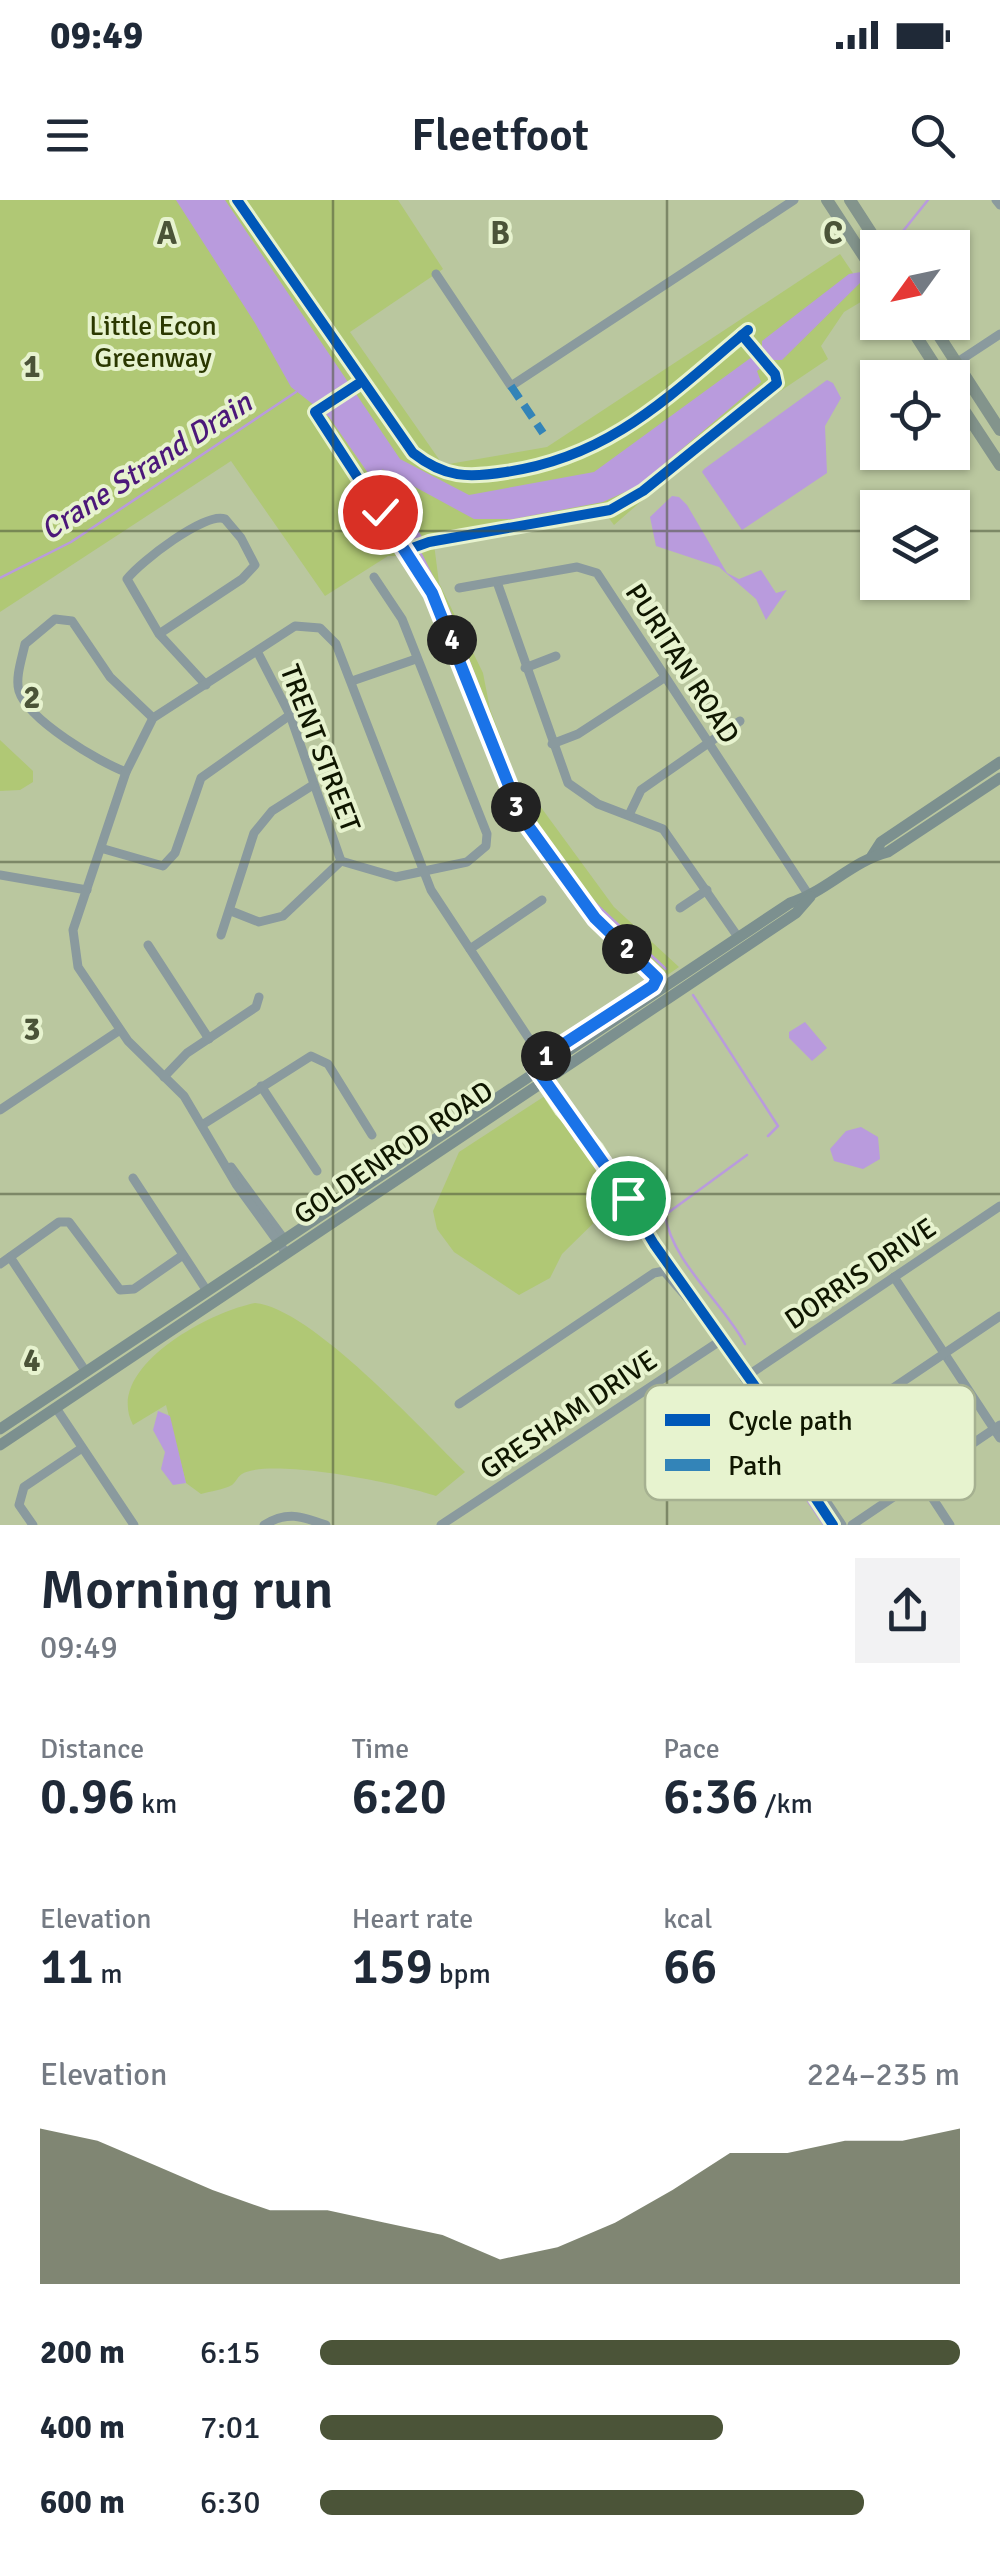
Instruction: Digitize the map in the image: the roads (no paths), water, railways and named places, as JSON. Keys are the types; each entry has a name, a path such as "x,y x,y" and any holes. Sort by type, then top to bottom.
{"highway":[{"path":"829,200 860,230"},
{"path":"829,200 860,251"},
{"path":"850,200 870,230"},
{"path":"970,385 1000,430"},
{"path":"970,391 981,402"},
{"path":"970,420 1000,461"}],"main road":[{"name":"GOLDENROD ROAD","path":"975,786 1000,762"},
{"name":"GOLDENROD ROAD","path":"0,1430 207,1291 550,1070 648,1012 796,913 810,897 872,856 881,842 975,786 1000,778"},
{"name":"GOLDENROD ROAD","path":"550,1070 738,937 790,903 810,897"},
{"path":"648,1012 666,985"},
{"name":"GOLDENROD ROAD","path":"0,1444 158,1340 282,1246"},
{"path":"158,1340 164,1328 202,1303 207,1291"},
{"path":"56,1408 61,1396 99,1371 108,1357"}],"street":[{"path":"436,274 512,386 794,200"},
{"path":"961,360 1000,334"},
{"path":"159,634 242,579 255,565 225,519 208,518 137,566 126,578 159,634 206,685"},
{"name":"PURITAN ROAD","path":"459,588 577,567 597,572 810,897"},
{"path":"230,911 259,922 283,916 341,861 382,876 426,873 480,854 487,834 402,619 374,577"},
{"path":"496,582 568,783 580,796 662,828 738,937"},
{"path":"126,772 84,752 24,702 18,686 25,644 55,619 72,620 110,677 153,718"},
{"path":"282,1246 236,1184 230,1165 184,1096 120,1030 78,967 72,949 73,930 104,849 126,772 153,718 294,626 320,628 336,644 430,890 550,1070"},
{"name":"TRENT STREET","path":"258,653 290,715 341,861"},
{"path":"525,668 556,656"},
{"path":"352,682 416,659"},
{"path":"552,744 578,734 664,678"},
{"path":"104,849 163,866 175,853 200,778 290,715"},
{"path":"629,815 641,790 740,721"},
{"path":"221,935 254,833 262,821 313,785"},
{"path":"0,876 87,890"},
{"path":"680,908 707,890"},
{"path":"470,948 542,900"},
{"path":"148,945 209,1038"},
{"path":"164,1078 209,1038 256,1007 259,997"},
{"path":"0,1110 120,1030"},
{"path":"202,1124 311,1056 328,1064 372,1135"},
{"path":"261,1086 316,1171"},
{"path":"134,1178 207,1291"},
{"name":"DORRIS DRIVE","path":"744,1378 1000,1206"},
{"path":"0,1264 59,1222 68,1222 120,1290 134,1288 184,1255"},
{"path":"10,1257 86,1372"},
{"path":"460,1404 654,1273 664,1271 674,1278 749,1385"},
{"path":"894,1277 966,1385"},
{"path":"896,1385 1000,1316"},
{"name":"GRESHAM DRIVE","path":"654,1385 720,1341"},
{"name":"GRESHAM DRIVE","path":"442,1525 645,1391"},
{"path":"975,1398 998,1431 975,1445"},
{"path":"56,1408 134,1525"},
{"path":"33,1525 19,1504 24,1487 82,1448"},
{"path":"825,1500 842,1525"},
{"path":"852,1525 889,1500"},
{"path":"934,1500 950,1525"},
{"path":"264,1525 282,1515 296,1515 326,1525"}],"waterway":[{"path":"904,230 928,200"},
{"name":"Crane Strand Drain","path":"0,578 71,542 296,392"},
{"path":"417,546 450,613 526,809 585,894 666,969"},
{"path":"693,995 778,1126 768,1136"},
{"path":"745,1344 677,1249 665,1215 747,1155"},
{"path":"807,1500 824,1525"}],"park label":[{"name":"Little Econ Greenway","path":"153,341"}]}
